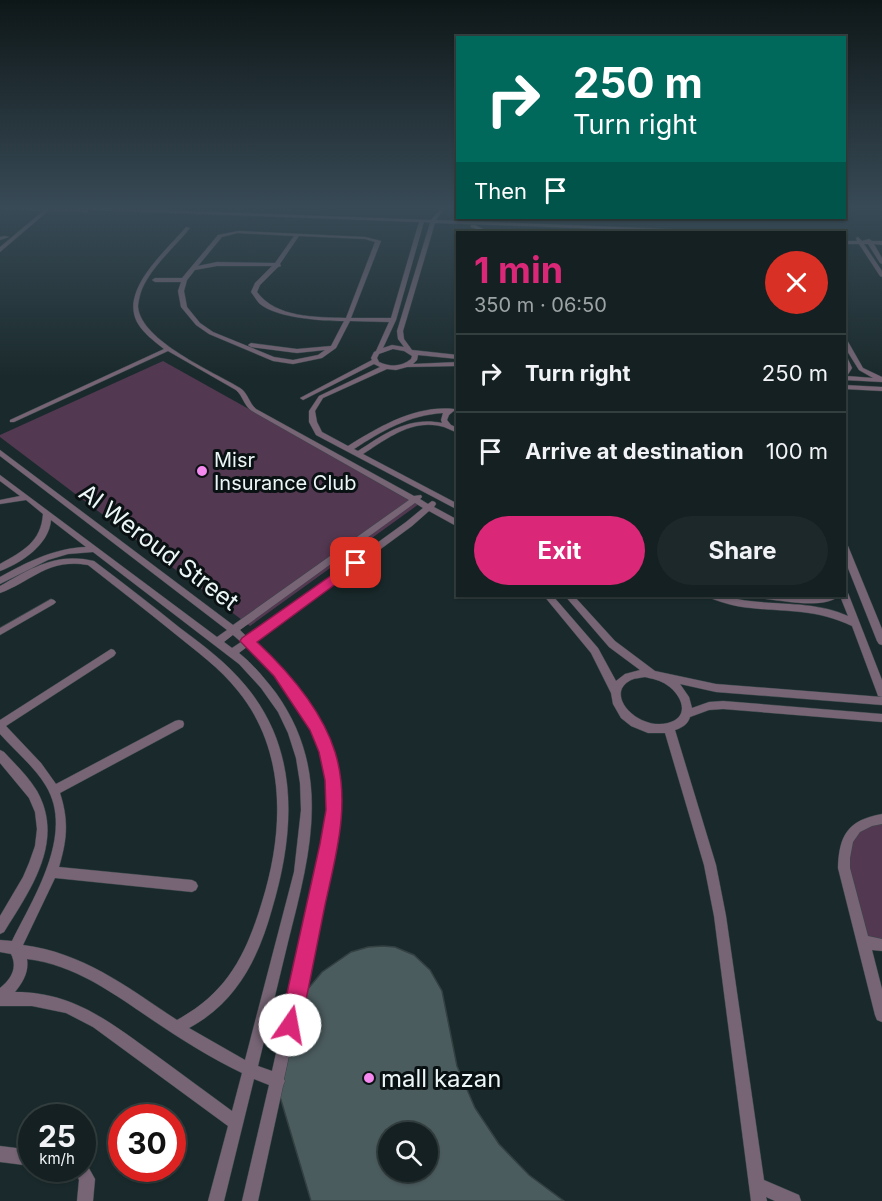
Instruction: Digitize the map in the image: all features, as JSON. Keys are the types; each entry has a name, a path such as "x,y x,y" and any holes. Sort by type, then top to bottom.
{"street":[{"path":"158,264 136,296 137,313 149,334 168,349 238,388 244,393 248,405 254,410 456,523"},
{"path":"198,264 184,280 181,299 191,316 211,333 279,361 293,362 314,359 334,347 349,317 369,264"},
{"path":"194,268 217,264"},
{"path":"218,264 279,267"},
{"path":"281,264 254,288 254,295 265,306 297,316 393,318"},
{"path":"375,361 375,356 393,318 409,264"},
{"path":"404,367 414,360 411,351 401,339 400,331 420,264"},
{"path":"155,280 184,280"},
{"path":"239,344 310,351 334,347"},
{"path":"846,344 861,369 882,380"},
{"path":"379,351 397,347 456,357"},
{"path":"262,354 271,348"},
{"path":"12,421 168,349"},
{"path":"310,351 314,359"},
{"path":"375,361 386,367"},
{"path":"303,398 375,361"},
{"path":"456,364 386,367 321,397 314,406 312,417 319,433 456,507"},
{"path":"846,377 882,380"},
{"path":"846,387 882,389"},
{"path":"348,449 406,416 455,409"},
{"path":"448,426 444,417 455,409"},
{"path":"358,454 406,425 422,422 448,426 456,430"},
{"name":"Al Weroud Street","path":"0,452 248,641 279,672 317,727 327,752 333,780 334,810 329,844 250,1201"},
{"name":"Al Weroud Street","path":"0,477 232,653 265,684 285,712 298,745 306,783 307,825 300,872 216,1201"},
{"path":"217,642 427,490"},
{"path":"0,502 26,498"},
{"path":"232,653 410,524 440,498"},
{"path":"0,568 24,555 39,540 48,526 46,514"},
{"path":"0,581 34,561 76,549 94,549"},
{"path":"846,551 882,640"},
{"path":"0,590 48,564 70,560 91,563 216,661 246,693 266,724 276,752 282,782 284,816 281,853 273,892 258,934 238,977 222,998 201,1016 176,1028"},
{"path":"549,597 595,651 616,692 618,708 631,722 650,729 669,728 676,725 686,714 703,708 723,705 882,718"},
{"path":"570,597 612,644 651,673"},
{"path":"717,597 742,604 815,608 836,614 856,624"},
{"path":"778,597 814,600 830,597"},
{"path":"846,597 882,693"},
{"path":"0,632 51,602"},
{"path":"0,997 15,984 20,973 22,963 17,950 51,872 61,829 60,809 54,791 0,726 111,653"},
{"path":"616,692 620,683 628,677 638,673 651,673 716,688 882,702"},
{"path":"664,677 672,681 683,693 687,700 686,714"},
{"path":"54,791 179,724"},
{"path":"669,728 706,853 720,916 758,1193 793,1201"},
{"path":"0,755 34,796 41,813 42,833 38,856 28,880 0,928"},
{"path":"13,770 29,759"},
{"path":"882,819 869,820 853,830 844,847 844,868 882,1016"},
{"path":"51,872 192,886"},
{"path":"863,942 882,945"},
{"path":"0,946 42,952 91,971 176,1028 248,1070 278,1081"},
{"path":"0,997 32,999 67,1007 98,1022 235,1122"},
{"path":"0,1154 18,1156"},
{"path":"85,1201 87,1182"}],"shaded area":[{"name":"Misr Insurance Club","path":"163,361 419,504 250,626 0,437 0,435"},
{"path":"882,819 882,945 863,942 844,868 853,830"}],"building":[{"name":"mall kazan","path":"368,947 395,947 414,955 430,970 442,991 457,1066 475,1108 499,1144 529,1175 564,1201 311,1201 278,1090 297,1002 322,972 351,952"}],"place":[{"name":"Misr Insurance Club","path":"202,471"},
{"name":"mall kazan","path":"369,1078"}],"route":[{"path":"290,1025 329,844 334,810 333,780 327,752 317,727 279,672 248,641 356,563"}]}
